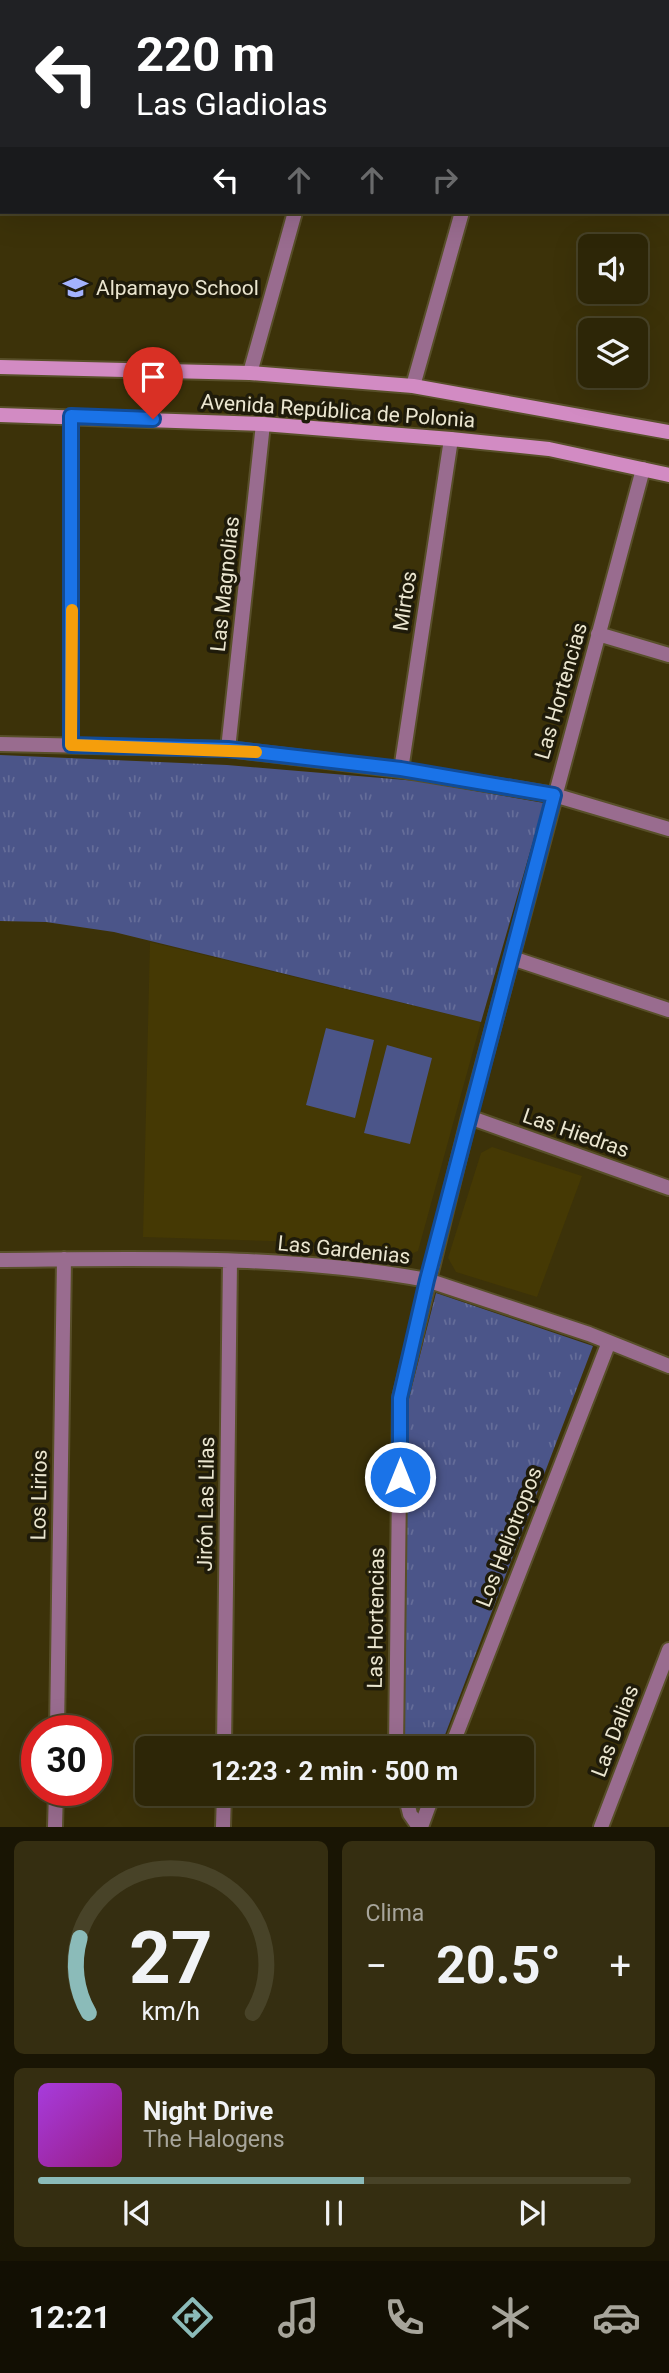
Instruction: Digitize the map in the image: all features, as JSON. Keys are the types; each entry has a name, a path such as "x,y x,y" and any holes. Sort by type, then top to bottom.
{"main road":[{"name":"Avenida República de Polonia","path":"0,367 250,373 413,386 669,432"},
{"name":"Avenida República de Polonia","path":"0,415 263,424 451,439 549,449 669,475"}],"street":[{"path":"250,373 294,214"},
{"path":"413,386 462,214"},
{"path":"71,416 71,745"},
{"name":"Las Magnolias","path":"228,749 263,424"},
{"name":"Mirtos","path":"401,769 451,439"},
{"name":"Las Hortencias","path":"396,1736 400,1398 469,1117 643,469"},
{"path":"598,634 669,655"},
{"path":"0,744 228,749 401,769 554,795 669,829"},
{"path":"512,958 669,1010"},
{"name":"Las Hiedras","path":"469,1117 669,1188"},
{"name":"Los Lirios","path":"57,1715 64,1259"},
{"name":"Las Gardenias","path":"0,1260 230,1261 335,1266 427,1280 609,1342 669,1366"},
{"name":"Jirón Las Lilas","path":"224,1736 230,1261"},
{"name":"Los Heliotropos","path":"455,1736 609,1342"},
{"name":"Las Dalias","path":"601,1827 669,1650"},
{"path":"55,1806 55,1827"},
{"path":"223,1827 224,1806"},
{"path":"408,1806 410,1814 420,1827"},
{"path":"420,1827 428,1806"}],"shaded area":[{"path":"150,942 481,1022 418,1251 404,1257 334,1243 143,1237"},
{"path":"492,1147 582,1176 537,1297 456,1272 448,1258 481,1153"}],"green space":[{"path":"0,755 227,765 417,781 544,803 481,1022 114,932 46,922 0,921"},
{"path":"326,1028 374,1040 355,1118 306,1105"},
{"path":"387,1045 432,1058 410,1144 364,1133"},
{"path":"436,1293 593,1346 445,1736 401,1736 409,1398"}],"slow traffic":[{"path":"72,610 71,745 209,748 256,752"}],"place":[{"name":"Alpamayo School","path":"76,288"}],"route":[{"path":"153,419 71,416 71,745 228,749 401,769 554,795 427,1280 400,1398 400,1477"}]}
